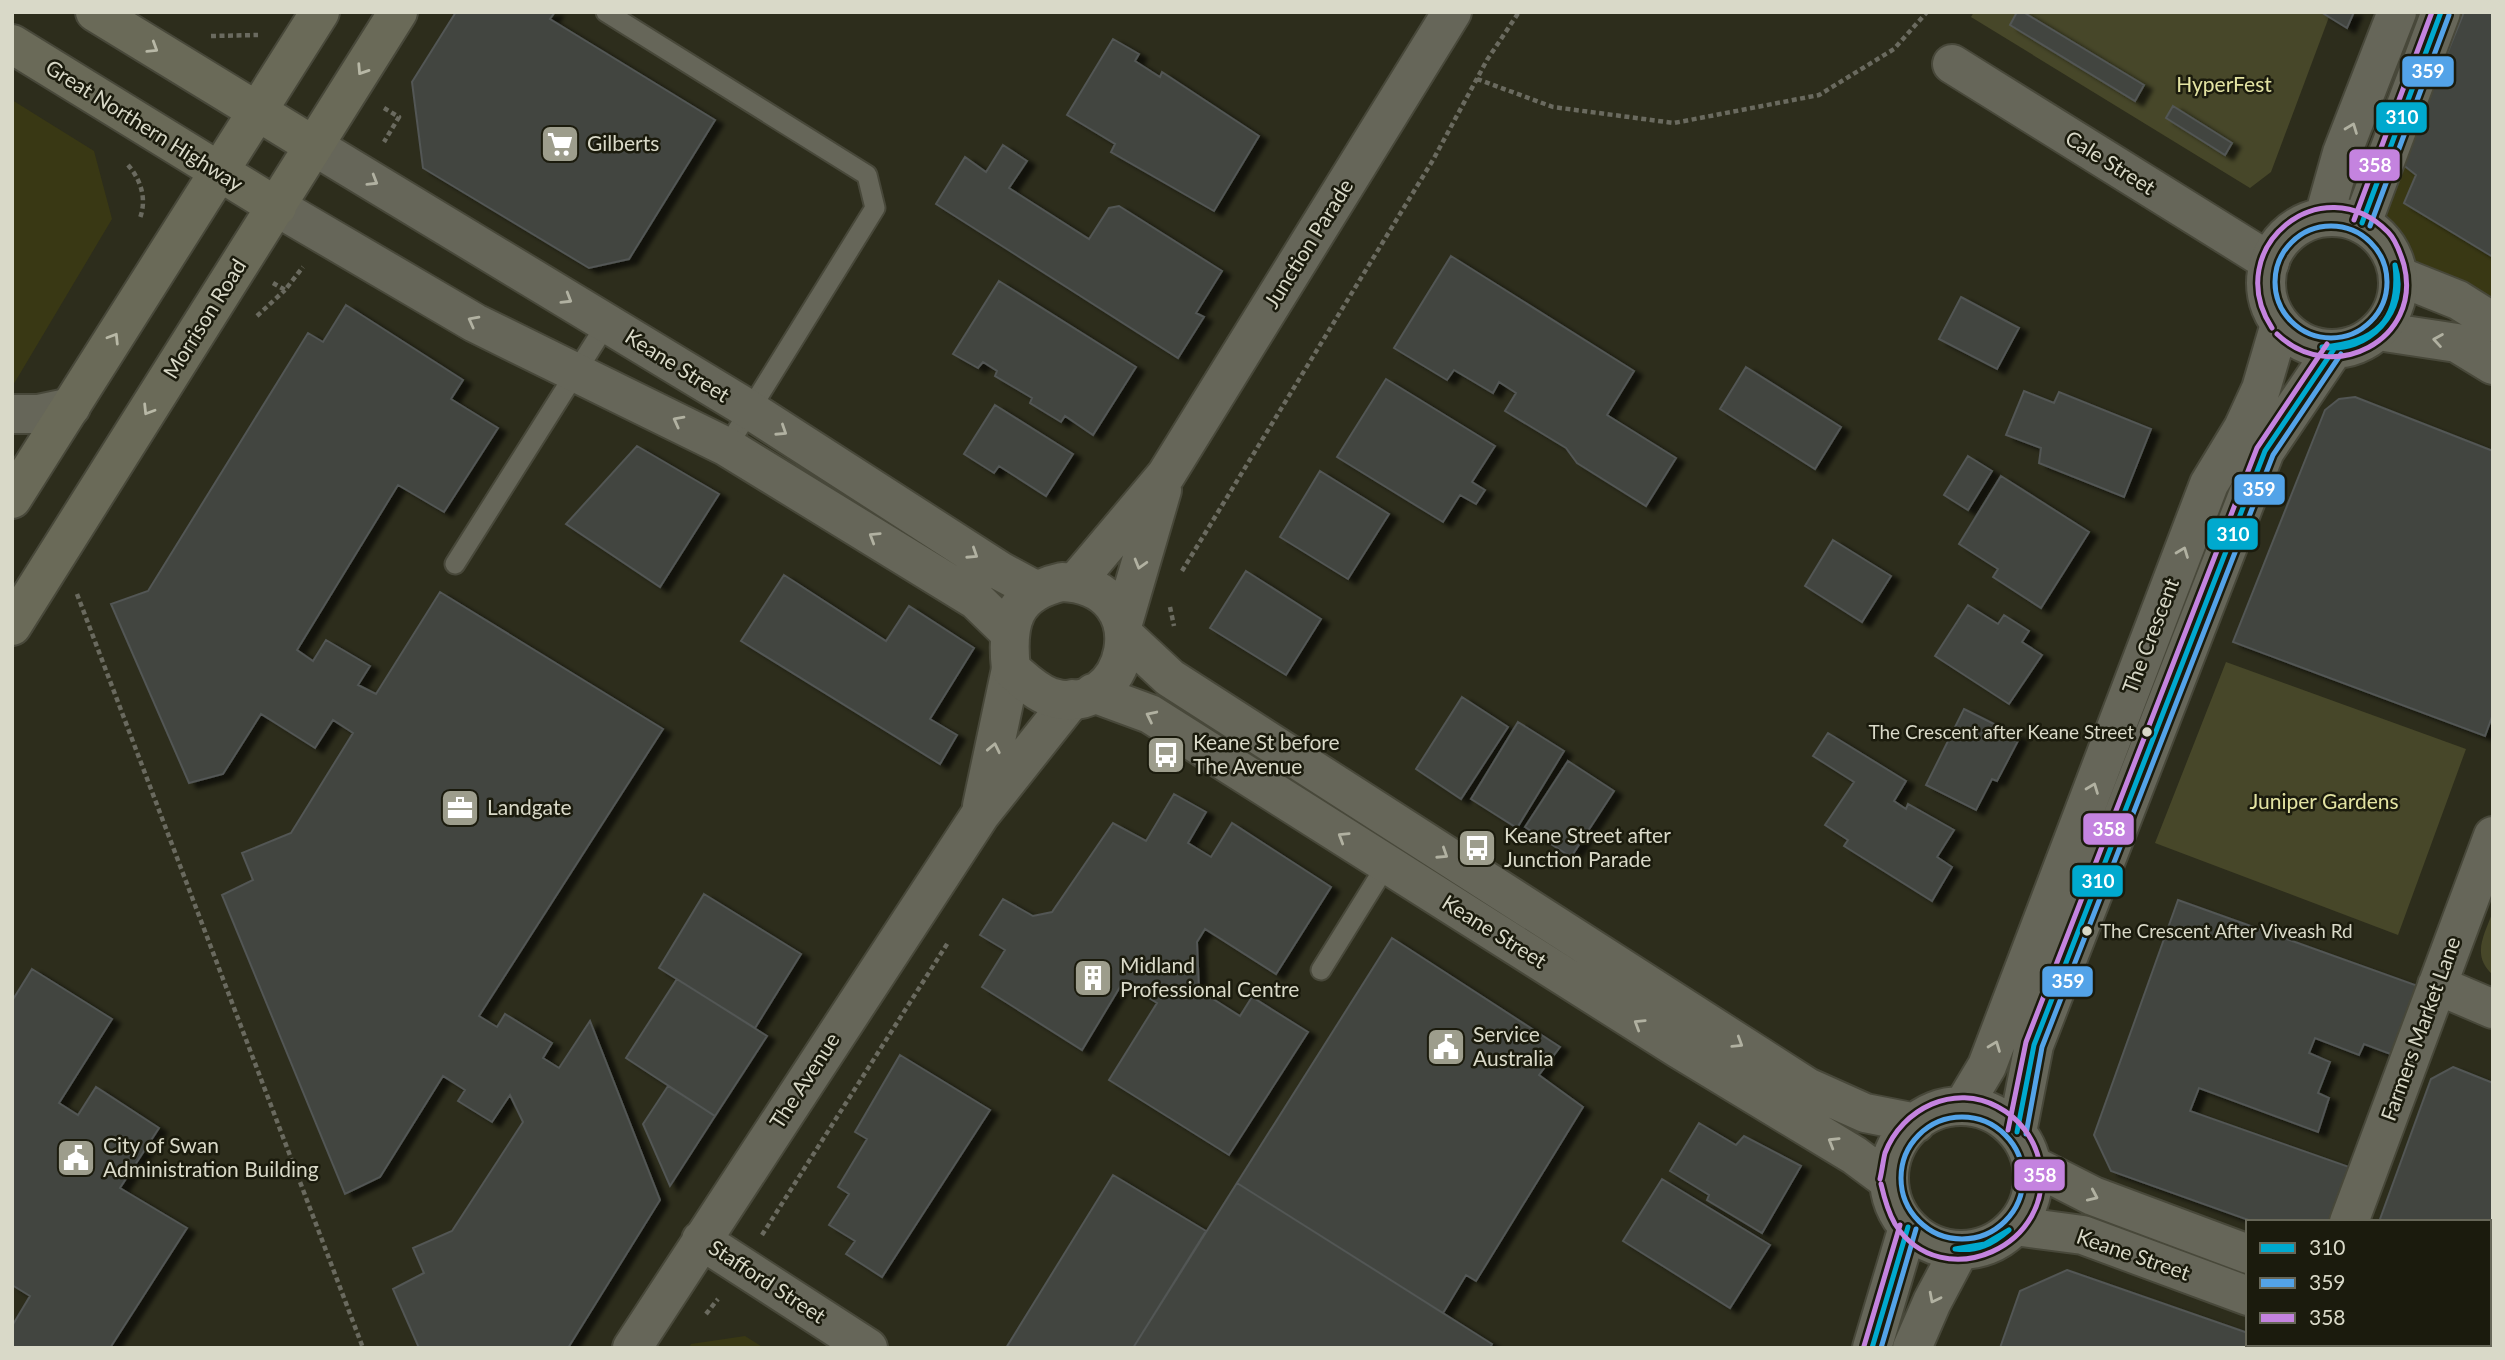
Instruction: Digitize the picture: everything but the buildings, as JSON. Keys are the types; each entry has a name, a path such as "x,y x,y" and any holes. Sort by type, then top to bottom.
{"main road":[{"path":"95,12 314,146"},
{"path":"12,499 320,12"},
{"name":"Morrison Road","path":"12,626 398,12"},
{"name":"Great Northern Highway","path":"12,44 277,207"}],"street":[{"name":"Junction Parade","path":"1075,583 1166,475 1452,12"},
{"path":"2324,216 2342,153 2397,12"},
{"path":"2362,223 2441,12"},
{"name":"Cale Street","path":"1952,64 2270,262"},
{"name":"Keane Street","path":"314,146 750,410 1000,571 1037,591"},
{"name":"Keane Street","path":"277,207 475,323 576,370 727,447 976,600 1010,650"},
{"path":"2324,216 2344,217 2362,223 2380,236 2393,255 2398,276 2397,296 2390,315 2378,331 2365,340 2334,349 2313,347 2295,338 2280,324 2270,308 2266,290 2270,262 2284,236 2302,223 2324,216"},
{"path":"2398,276 2458,300 2493,322"},
{"name":"The Crescent","path":"1963,1106 1987,1066 2209,484 2243,428 2261,389 2280,324"},
{"path":"2378,331 2458,343 2493,365"},
{"name":"The Crescent","path":"2024,1149 2034,1045 2265,451 2334,349"},
{"path":"12,414 38,414 71,407"},
{"name":"Junction Parade","path":"1124,629 1166,475"},
{"path":"1062,582 1075,583 1100,592 1117,611 1124,629 1124,653 1118,669 1082,696 1051,697 1032,688 1010,650 1018,608 1037,591 1062,582"},
{"name":"Keane Street","path":"1124,629 1170,678 1807,1087 1865,1114 1916,1123"},
{"name":"The Avenue","path":"980,815 1010,650"},
{"name":"Keane Street","path":"1082,696 1150,713 1679,1049 1854,1155 1889,1181"},
{"name":"The Avenue","path":"632,1348 980,815 1082,696"},
{"name":"Farmers Market Lane","path":"2350,1220 2493,836"},
{"path":"2437,985 2493,1009"},
{"path":"1963,1106 1984,1110 2002,1118 2024,1149 2031,1198 2015,1226 1998,1240 1979,1248 1959,1251 1931,1243 1908,1227 1892,1198 1889,1181 1892,1159 1901,1139 1916,1123 1938,1110 1963,1106"},
{"name":"Keane Street","path":"2024,1149 2093,1196 2246,1253"},
{"name":"Keane Street","path":"2015,1226 2083,1235 2246,1295"},
{"path":"1872,1348 1908,1227"},
{"name":"Stafford Street","path":"701,1240 868,1348"},
{"path":"1912,1348 1931,1302 1959,1251"}],"lane":[{"path":"606,12 867,175 875,208 727,447"},
{"path":"455,564 607,323"},
{"path":"1321,970 1408,832"}],"path":[{"path":"1476,79 1553,107 1674,123 1819,95 1894,48 1927,12"},
{"path":"201,36 257,34"},
{"path":"125,162 141,186 145,205 136,227"},
{"path":"248,323 285,290"},
{"path":"75,588 363,1348"}],"shaded area":[{"path":"2441,12 2493,12 2493,322 2398,276 2393,254 2380,236 2362,223"},
{"path":"12,100 94,151 112,219 12,387"},
{"path":"745,1336 764,1348 689,1348 691,1344"}],"green space":[{"name":"HyperFest","path":"1974,12 2321,12 2329,17 2271,172 2250,188 1971,17"},
{"name":"Juniper Gardens","path":"2226,662 2466,749 2398,935 2155,843"},
{"path":"2493,911 2493,975 2482,960 2481,945"}],"transit line":[{"name":"358","path":"2354,220 2432,12"},
{"name":"310","path":"2362,223 2441,12"},
{"name":"359","path":"2370,226 2449,15"},
{"name":"358","path":"2272,328 2259,298 2259,270 2268,245 2286,225 2309,212 2335,207 2362,214 2391,235 2404,265 2406,292 2400,315 2387,334 2368,348 2346,355 2323,356 2299,349 2277,334"},
{"name":"359","path":"2331,226 2352,230 2371,242 2383,261 2387,282 2383,303 2371,322 2352,334 2331,338 2310,334 2291,322 2279,303 2275,282 2279,261 2291,242 2310,230 2331,226"},
{"name":"310","path":"2322,347 2339,348 2355,344 2369,337 2381,326 2391,313 2396,298 2398,282 2395,265"},
{"name":"310","path":"2322,347 2357,340 2381,325 2394,301 2395,265"},
{"name":"358","path":"2008,1130 2026,1042 2257,448 2327,344"},
{"name":"310","path":"2017,1132 2034,1045 2265,451 2334,349"},
{"name":"359","path":"2026,1134 2042,1047 2273,455 2341,354"},
{"name":"358","path":"1880,1179 1885,1153 1904,1123 1917,1112 1948,1099 1981,1100 2006,1112 2024,1129 2039,1160 2040,1190 2032,1216 2015,1237 1992,1252 1966,1259 1940,1257 1916,1246 1895,1224 1881,1184"},
{"name":"359","path":"1962,1117 1986,1121 2005,1135 2019,1154 2023,1178 2019,1202 2005,1221 1986,1235 1962,1239 1938,1235 1919,1221 1905,1202 1901,1178 1905,1154 1919,1135 1938,1121 1962,1117"},
{"name":"358","path":"1864,1346 1900,1225"},
{"name":"310","path":"1872,1348 1908,1227"},
{"name":"359","path":"1881,1348 1916,1229"},
{"name":"310","path":"1955,1249 1984,1246 2009,1230"},
{"name":"310","path":"1955,1249 1985,1244 2009,1230"}],"place":[{"name":"Gilberts","path":"560,144"},
{"name":"The Crescent after Keane Street","path":"2147,732"},
{"name":"Keane St before The Avenue","path":"1166,755"},
{"name":"Landgate","path":"460,808"},
{"name":"Keane Street after Junction Parade","path":"1477,848"},
{"name":"The Crescent After Viveash Rd","path":"2087,931"},
{"name":"Midland Professional Centre","path":"1093,978"},
{"name":"Service Australia","path":"1446,1047"},
{"name":"City of Swan Administration Building","path":"76,1158"}]}
